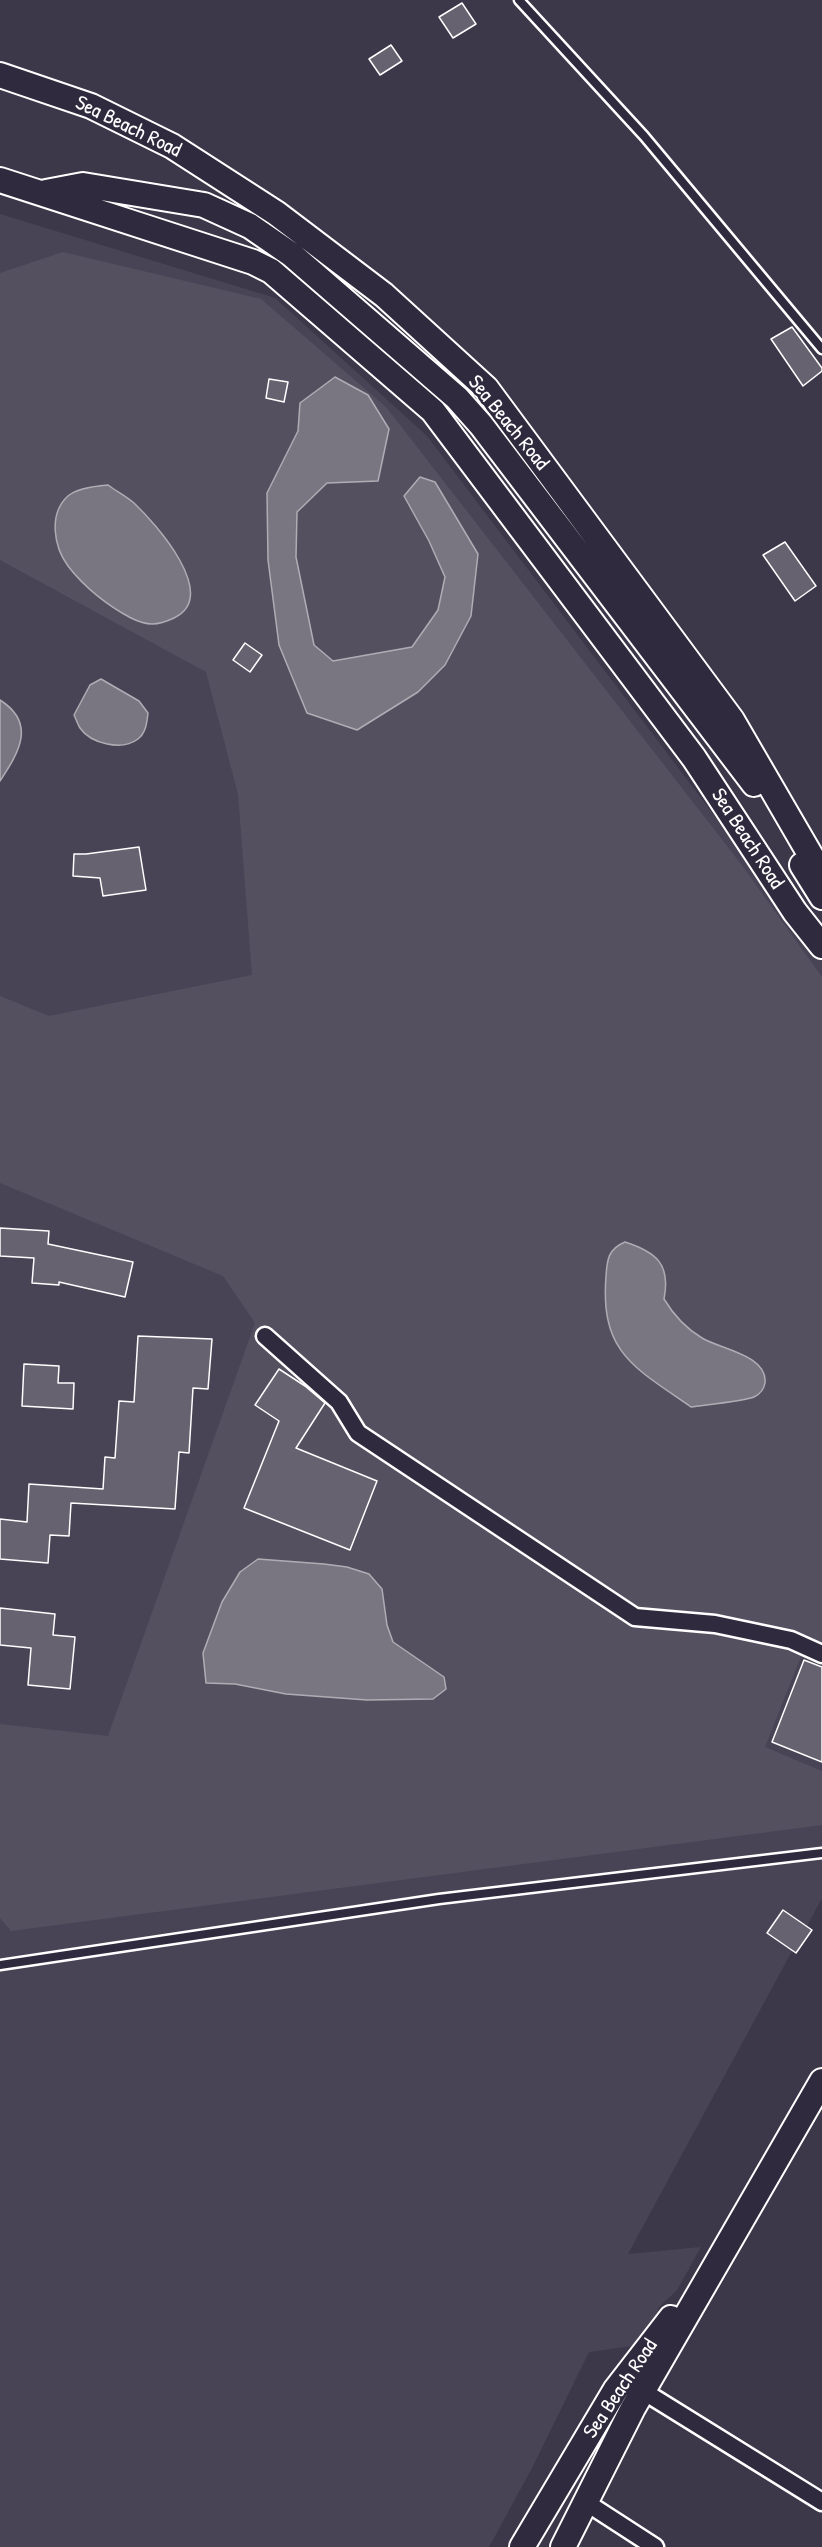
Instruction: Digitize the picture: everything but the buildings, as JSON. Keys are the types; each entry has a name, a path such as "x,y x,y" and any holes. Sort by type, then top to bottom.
{"main road":[{"name":"Sea Beach Road","path":"0,75 91,106 172,146 276,213 384,295 486,388 732,720 822,875"},
{"path":"172,146 250,226 301,263 457,398 481,425 769,804 822,897"},
{"name":"Sea Beach Road","path":"0,180 253,262 271,271 433,411 694,758 795,912 822,946"},
{"path":"43,193 83,185 204,206 250,226"},
{"name":"Sea Beach Road","path":"563,2547 643,2391 822,2081"},
{"name":"Sea Beach Road","path":"522,2547 616,2389 731,2240"}],"street":[{"path":"265,1336 339,1402 358,1433 634,1617 715,1624 791,1640 822,1654"},
{"path":"643,2391 822,2502"},
{"path":"587,2503 655,2547"}],"lane":[{"path":"519,0 644,136 822,349"},
{"path":"0,1965 439,1899 822,1853"}],"shaded area":[{"path":"0,214 275,298 427,436 822,958 822,1898 807,1926 812,1930 796,1953 792,1951 628,2254 701,2247 677,2290 658,2308 661,2321 647,2344 589,2352 532,2468 489,2547 0,2547"},
{"path":"63,252 261,299 386,407 741,864 822,977 822,1662 802,1654 765,1747 822,1771 822,1825 11,1931 0,1918 0,1724 108,1736 255,1323 223,1276 0,1183 0,996 49,1016 252,975 238,794 206,672 0,560 0,273"},
{"path":"335,377 368,395 389,429 378,481 327,483 297,512 296,557 314,645 333,661 412,647 438,610 445,577 429,541 404,496 420,477 435,482 478,554 471,616 445,665 418,692 357,730 307,713 279,645 268,560 267,493 298,431 300,403"},
{"path":"108,485 131,500 144,513 180,560 188,577 191,594 187,608 174,618 152,624 131,618 114,608 74,574 59,550 55,531 62,503 76,491"},
{"path":"101,679 139,701 148,713 143,734 131,743 116,745 99,742 85,734 78,725 74,715 90,685"},
{"path":"0,700 18,718 21,738 14,759 0,781"},
{"path":"625,1242 645,1250 659,1261 665,1277 664,1299 686,1326 702,1338 741,1354 759,1366 764,1373 765,1383 760,1393 742,1400 691,1407 637,1368 625,1355 615,1341 609,1323 606,1276 608,1260 612,1252"},
{"path":"258,1559 347,1567 369,1574 382,1589 387,1625 393,1642 444,1677 446,1689 433,1699 367,1700 286,1694 235,1684 206,1683 203,1653 222,1602 240,1572"}]}
